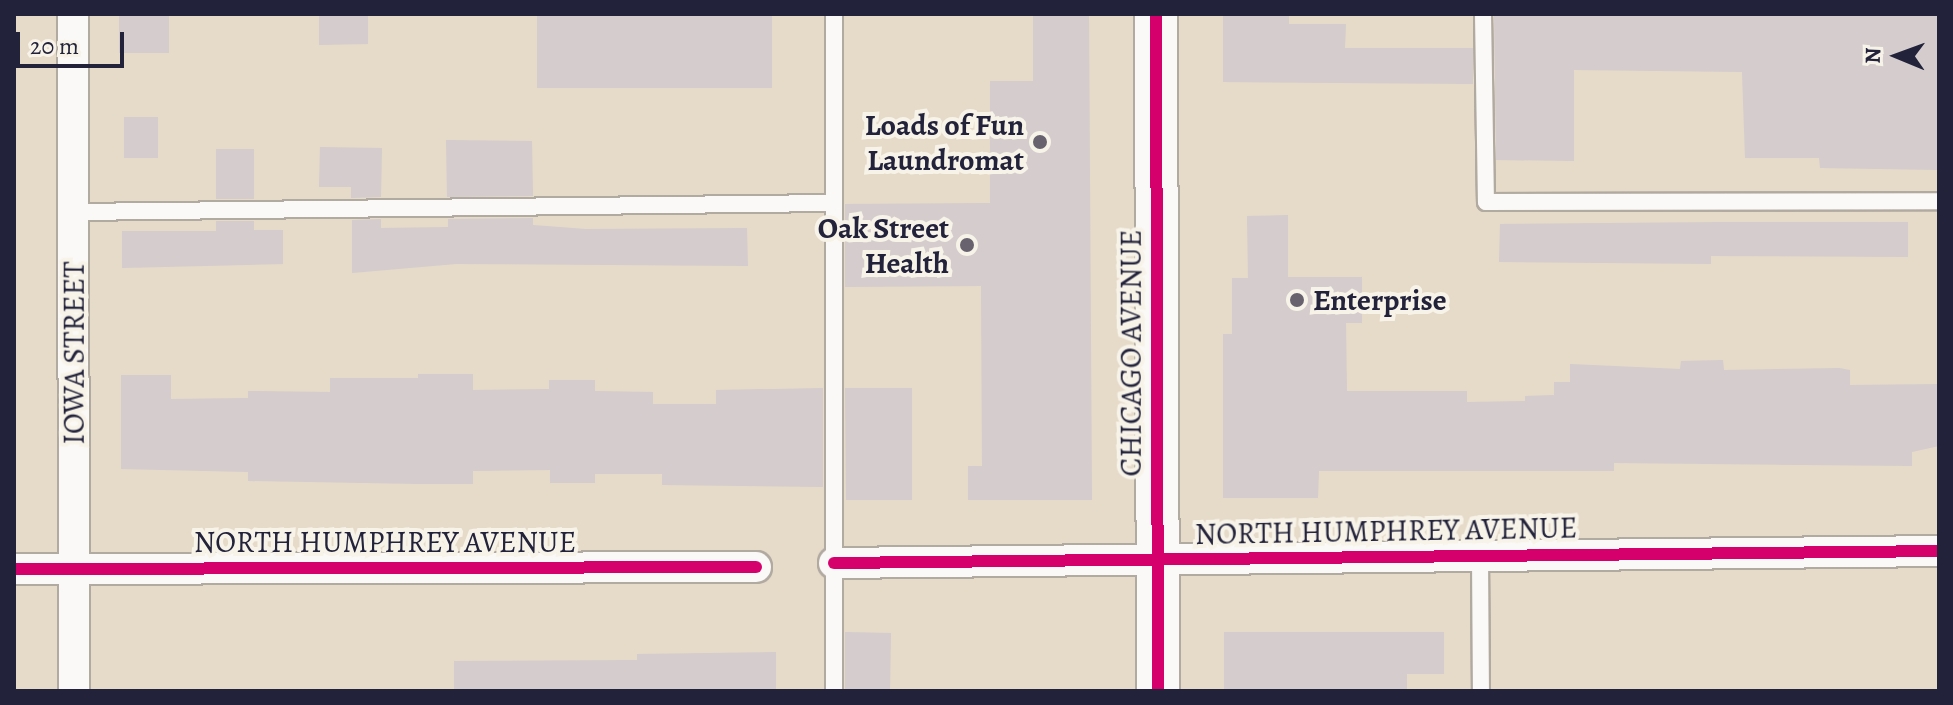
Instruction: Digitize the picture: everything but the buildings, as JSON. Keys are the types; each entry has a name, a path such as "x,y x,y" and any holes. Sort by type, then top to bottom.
{"main road":[{"name":"CHICAGO AVENUE","path":"1156,14 1158,691"}],"street":[{"name":"IOWA STREET","path":"73,14 74,691"},
{"name":"NORTH HUMPHREY AVENUE","path":"834,563 1939,551"},
{"name":"NORTH HUMPHREY AVENUE","path":"14,569 756,567"}],"lane":[{"path":"834,14 834,691"},
{"path":"1483,14 1486,202 1939,201"},
{"path":"74,212 834,203"},
{"path":"1480,556 1481,691"}],"cycle path":[{"path":"1156,14 1158,691"},
{"path":"834,563 1939,551"},
{"path":"14,569 756,567"}],"place":[{"name":"Loads of Fun Laundromat","path":"1040,142"},
{"name":"Oak Street Health","path":"967,245"},
{"name":"Enterprise","path":"1297,300"}]}
